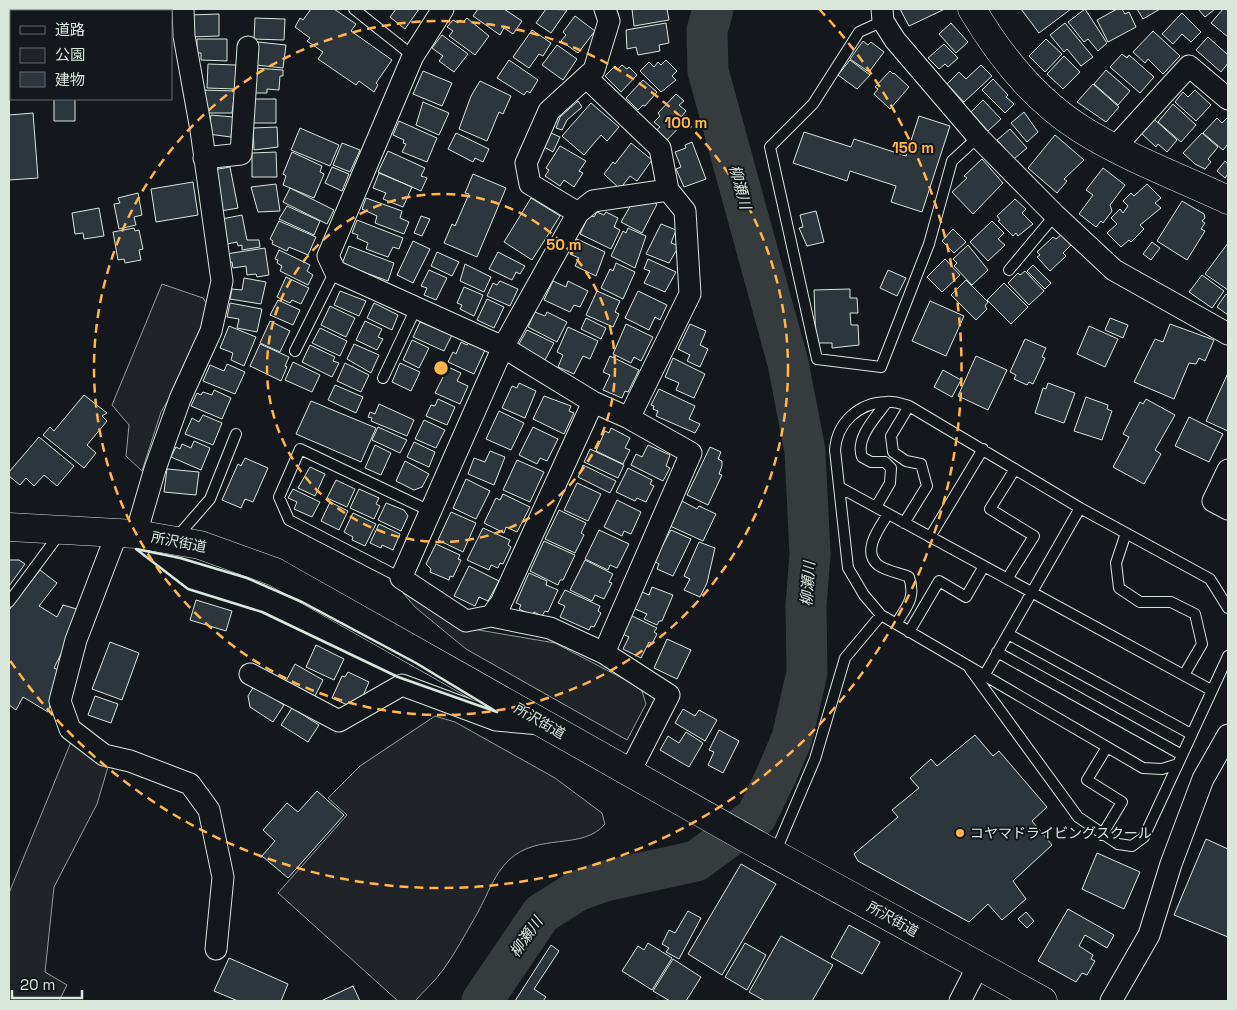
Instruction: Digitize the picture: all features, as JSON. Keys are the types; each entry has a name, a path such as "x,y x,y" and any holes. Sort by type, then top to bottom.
{"main road":[{"path":"972,9 998,50 1023,80 1050,106 1080,129 1228,200"},
{"name":"所沢街道","path":"9,527 127,534 200,545 275,572 546,724 629,773 1043,1001"}],"street":[{"path":"183,9 184,36 201,130 222,281 211,331 180,399 155,469 127,534 76,640 60,701 70,729 104,755 130,761 190,784 209,810 223,877 216,949"},
{"path":"444,9 412,56 328,256 334,271 503,347 593,402 629,418 690,453 604,653"},
{"path":"578,213 530,184 526,162 549,111 594,70 609,21 605,9"},
{"path":"883,15 895,40 978,137 1055,215 1114,270 1228,334"},
{"path":"204,158 241,154 248,47"},
{"path":"1115,147 1188,66 1228,99"},
{"path":"587,78 660,148 668,190 685,211 690,294 629,418"},
{"path":"629,773 669,695 604,653 550,628 491,616 466,621 401,578 432,512 503,347 578,213 593,202 668,190"},
{"path":"491,616 501,603 593,402"},
{"path":"1228,470 1213,501 1228,509"},
{"path":"250,674 339,721 402,685 496,720 546,724"},
{"path":"1111,1001 1149,935 1171,864 1203,779 1228,735"},
{"path":"960,1001 978,966"}],"lane":[{"path":"354,9 412,56"},
{"path":"883,15 859,32 813,104 770,147 818,358 881,367 929,244 952,161 978,137"},
{"path":"1009,270 1055,215"},
{"path":"295,351 334,271"},
{"path":"383,378 416,308"},
{"path":"876,507 890,483 891,468 885,462 871,462 862,457 860,451 862,438 886,402"},
{"path":"1180,759 1162,769 1143,768 881,615 864,595 848,568 835,450 836,438 842,424 862,410 886,402 910,406 1080,508 1210,579 1228,608"},
{"path":"904,523 928,486 920,464 906,460 893,452 891,436 910,406"},
{"path":"174,541 210,499 236,434"},
{"path":"930,537 983,449"},
{"path":"401,578 289,520 279,497 300,450 432,512"},
{"path":"1007,579 1034,536 990,509 1015,469"},
{"path":"839,487 1211,690"},
{"path":"984,676 1080,508"},
{"path":"888,514 873,541 871,552 878,564 909,577 913,589 908,604 896,624"},
{"path":"9,602 63,529"},
{"path":"1126,533 1116,563 1119,588 1140,602 1171,602 1195,614 1202,644 1184,675"},
{"path":"909,632 939,581 966,597 984,566"},
{"path":"767,850 815,760 845,658 881,615"},
{"path":"1008,634 1191,734"},
{"path":"997,652 1180,759"},
{"path":"967,666 1078,817 1118,844 1132,846 1144,837 1228,656"},
{"path":"1102,835 1122,802 1086,780 1107,747"}],"green space":[{"path":"162,284 203,298 208,306 190,363 161,412 142,471 126,456 129,425 112,405"},
{"path":"403,593 455,626 555,643 641,688 646,704 627,740 466,649 415,607"},
{"path":"435,716 455,722 555,778 602,813 605,824 596,832 585,837 533,846 509,860 495,878 478,912 440,974 415,1001 398,1001 278,893 347,815 328,798 360,766"},
{"path":"71,742 108,767 97,804 54,887 45,972 67,985 59,1001 9,1001 9,893"}],"building":[{"path":"311,9 334,9 356,24 351,31 392,60 376,83 378,85 374,92 359,81 356,85 318,59 323,52 307,41 310,38 295,27 300,18 303,20"},
{"path":"396,9 419,9 405,29 390,17"},
{"path":"478,9 504,9 522,21 513,34 504,28 500,35 473,16"},
{"path":"546,9 567,10 551,33 536,23"},
{"path":"632,9 667,9 669,20 634,26"},
{"path":"900,9 945,9 909,26"},
{"path":"1021,9 1071,9 1039,33"},
{"path":"1085,9 1107,43 1098,51 1088,39 1084,42 1068,22"},
{"path":"1117,9 1122,9 1125,14 1129,12 1136,27 1108,42 1097,20"},
{"path":"1137,9 1160,9 1143,19"},
{"path":"1198,9 1215,9 1205,17"},
{"path":"1223,9 1228,10 1228,37 1211,23"},
{"path":"1182,13 1201,32 1191,42 1182,34 1173,44 1162,34"},
{"path":"219,14 219,36 190,37 189,15"},
{"path":"575,16 595,31 578,53 561,41 566,35 563,32"},
{"path":"255,18 285,19 284,40 254,39"},
{"path":"467,18 489,36 475,55 449,36 453,31 447,27 453,20 458,23 460,20 463,22"},
{"path":"666,23 669,43 659,45 660,51 638,55 636,47 627,49 626,30"},
{"path":"951,23 968,42 956,53 939,34"},
{"path":"1065,23 1093,57 1081,66 1067,49 1064,52 1050,35"},
{"path":"9,30 10,30 10,60"},
{"path":"532,30 551,43 543,56 539,54 529,68 513,57"},
{"path":"1153,31 1180,56 1163,74 1148,59 1145,63 1133,52"},
{"path":"442,35 468,54 454,72 439,61 443,56 432,48"},
{"path":"1208,37 1228,55 1228,63 1221,72 1196,50"},
{"path":"197,39 227,39 227,61 201,60 201,53 197,53"},
{"path":"1046,39 1062,54 1045,72 1029,56"},
{"path":"863,41 868,45 871,42 884,52 869,72 850,59"},
{"path":"258,42 286,45 283,68 256,65"},
{"path":"944,44 958,58 948,67 945,64 939,69 928,58"},
{"path":"557,45 577,59 563,80 542,65"},
{"path":"1122,54 1127,58 1129,55 1154,77 1140,93 1110,67"},
{"path":"1064,56 1080,72 1063,89 1047,74"},
{"path":"509,60 538,80 530,93 527,91 524,95 497,78"},
{"path":"666,60 677,71 672,76 676,80 661,92 640,71 649,62 654,67 658,62 661,65"},
{"path":"850,60 870,75 857,89 838,75"},
{"path":"208,64 236,65 235,89 207,88"},
{"path":"622,65 627,69 629,67 637,75 621,92 605,76 615,66 618,69"},
{"path":"981,65 992,76 964,102 947,84 959,72 966,79"},
{"path":"255,68 283,70 283,76 280,76 279,90 267,89 267,93 253,93"},
{"path":"1106,70 1130,91 1118,105 1094,84"},
{"path":"423,71 452,83 442,106 413,94"},
{"path":"890,71 909,87 890,109 874,94 878,89 875,87"},
{"path":"993,79 1008,95 1006,97 1014,104 1005,113 982,90"},
{"path":"643,80 657,92 645,106 643,105 638,110 626,98"},
{"path":"480,81 511,96 503,114 499,112 487,141 459,129 471,96"},
{"path":"1093,84 1119,107 1106,122 1077,102"},
{"path":"203,90 235,91 232,113 206,113"},
{"path":"1195,90 1211,105 1196,121 1175,102 1183,92 1188,97"},
{"path":"676,94 684,101 679,105 686,111 681,117 685,121 665,142 654,132 660,127 654,122 660,116 658,113"},
{"path":"251,99 276,99 276,123 251,123"},
{"path":"54,100 75,100 75,121 54,121"},
{"path":"983,100 1001,119 988,131 971,112"},
{"path":"578,101 582,107 567,120 562,130 556,128 560,117"},
{"path":"423,102 449,113 439,135 416,125"},
{"path":"591,103 619,127 607,141 601,135 584,155 562,136"},
{"path":"1173,104 1196,125 1181,142 1158,122"},
{"path":"1024,112 1038,132 1027,142 1011,123"},
{"path":"33,113 38,178 9,180 9,115"},
{"path":"211,115 233,117 231,137 208,134"},
{"path":"919,116 950,126 922,212 891,202 896,186 850,171 847,181 793,163 804,132 851,147 854,139 906,156"},
{"path":"1228,117 1228,144 1223,150 1203,133 1217,118 1222,123"},
{"path":"1154,119 1177,140 1167,152 1158,144 1156,147 1141,133"},
{"path":"399,121 437,138 427,162 402,152 406,144 403,143 404,140 393,135"},
{"path":"277,127 278,147 254,150 253,128"},
{"path":"300,128 339,145 330,166 291,150"},
{"path":"1010,129 1027,148 1014,159 997,140"},
{"path":"456,133 489,149 483,162 475,158 473,162 448,149"},
{"path":"551,133 560,137 553,152 544,147"},
{"path":"1202,133 1218,147 1208,159 1211,162 1205,169 1195,164 1183,153"},
{"path":"1055,135 1084,160 1064,179 1067,181 1057,193 1028,168"},
{"path":"692,142 706,179 684,187 676,169 681,167 675,152 686,148 685,145"},
{"path":"342,143 360,150 350,172 333,165"},
{"path":"631,143 652,160 637,181 630,176 620,189 604,174 613,162 615,164"},
{"path":"560,146 586,161 579,171 583,173 574,187 564,180 560,186 545,176 549,170 546,168"},
{"path":"388,151 425,168 421,176 427,178 421,191 378,172"},
{"path":"276,152 277,177 252,177 252,153"},
{"path":"292,152 322,166 320,172 324,174 314,198 283,185 286,176 283,174"},
{"path":"982,159 1003,183 973,214 952,192 967,178 964,176"},
{"path":"1225,161 1228,164 1228,174 1225,178 1217,171"},
{"path":"230,167 238,208 221,211 213,170"},
{"path":"332,167 349,174 342,191 325,183"},
{"path":"1103,168 1125,185 1110,205 1112,211 1103,223 1101,221 1096,227 1079,214 1093,195 1086,190"},
{"path":"379,173 412,187 403,207 383,199 386,193 373,188"},
{"path":"473,174 506,188 477,257 444,243 452,224 455,226 469,194 465,193"},
{"path":"193,182 198,215 156,222 151,189"},
{"path":"276,184 280,211 258,212 251,187"},
{"path":"1147,184 1161,198 1155,203 1161,208 1140,225 1144,229 1131,242 1129,240 1121,247 1107,233 1117,224 1111,218 1120,209 1123,213 1128,206 1123,201 1131,193 1134,196"},
{"path":"290,188 334,210 327,224 283,202"},
{"path":"138,193 142,215 134,217 136,225 119,229 114,204 120,203 118,198"},
{"path":"366,198 402,211 400,218 409,222 404,234 375,223 377,216 362,209"},
{"path":"531,198 560,216 532,260 504,242"},
{"path":"646,198 657,204 642,233 621,222 632,203"},
{"path":"1015,199 1026,209 1022,213 1033,224 1018,236 1016,233 1013,236 998,221 1000,220 997,216"},
{"path":"1182,201 1204,214 1205,218 1202,221 1205,223 1201,229 1205,231 1187,260 1157,241"},
{"path":"287,206 320,221 314,235 279,219"},
{"path":"99,208 104,236 84,239 83,233 75,234 72,213"},
{"path":"816,211 824,242 807,246 799,228 803,227 800,215"},
{"path":"597,212 604,215 606,212 618,218 614,227 620,230 611,249 580,234 589,215 594,217"},
{"path":"242,215 247,240 259,240 260,247 242,250 242,245 238,246 237,242 227,244 222,219"},
{"path":"421,216 430,219 422,236 414,233"},
{"path":"357,220 403,238 399,249 393,247 388,257 366,249 368,243 357,238 358,235 352,233"},
{"path":"279,221 316,237 308,255 289,247 287,251 272,244 273,241 270,239"},
{"path":"992,221 1004,233 998,239 1005,245 988,261 970,242"},
{"path":"661,224 676,230 671,243 679,246 669,263 646,254"},
{"path":"134,228 135,231 139,230 143,249 139,250 141,260 125,263 124,259 118,260 113,232"},
{"path":"628,228 646,236 635,268 611,256 623,231 626,233"},
{"path":"953,229 966,242 954,253 942,241"},
{"path":"1062,234 1072,244 1063,253 1066,256 1050,271 1037,257 1040,255 1037,252 1053,237 1056,239"},
{"path":"577,239 605,252 596,276 575,266 579,258 570,254"},
{"path":"413,241 430,249 413,283 397,275"},
{"path":"1152,242 1160,248 1151,260 1143,254"},
{"path":"1228,243 1228,290 1205,274"},
{"path":"968,245 988,270 972,285 954,266 957,263 953,259"},
{"path":"349,246 394,263 388,281 342,264"},
{"path":"265,248 269,275 257,277 256,274 247,275 246,266 233,268 232,262 228,263 226,254"},
{"path":"279,250 310,265 307,271 313,275 308,285 280,271 282,266 275,259"},
{"path":"437,252 459,262 452,276 431,266"},
{"path":"498,252 525,266 520,274 516,272 512,280 489,269"},
{"path":"648,259 676,272 665,292 644,283 650,271 644,269"},
{"path":"945,259 960,275 942,292 927,277"},
{"path":"616,263 635,272 623,299 601,288 610,269 613,271"},
{"path":"465,264 491,277 484,292 460,281"},
{"path":"1033,265 1051,283 1045,289 1027,271"},
{"path":"429,270 447,278 436,300 424,295 427,288 421,286"},
{"path":"888,270 906,278 897,296 880,288"},
{"path":"1025,271 1044,291 1029,305 1008,283 1018,273 1020,275"},
{"path":"1202,275 1224,291 1212,308 1189,292"},
{"path":"286,277 309,288 301,304 292,300 290,303 277,297"},
{"path":"244,278 266,282 261,304 230,299 232,289 242,290"},
{"path":"966,280 988,302 985,306 987,309 976,320 951,295"},
{"path":"500,281 518,289 510,306 487,296 493,283 497,285"},
{"path":"553,281 566,287 568,281 588,291 580,307 574,305 570,312 544,300"},
{"path":"1004,283 1028,307 1011,324 987,300"},
{"path":"464,287 483,295 474,316 460,309 462,305 457,303"},
{"path":"850,289 850,298 857,298 858,313 850,313 851,325 858,325 859,345 832,348 832,343 816,343 814,290"},
{"path":"340,291 366,301 359,316 334,305"},
{"path":"597,291 620,301 615,312 619,314 613,327 586,315"},
{"path":"638,291 667,305 660,320 655,317 649,330 625,318"},
{"path":"1226,294 1228,296 1228,315 1217,307"},
{"path":"487,299 504,307 494,328 477,320"},
{"path":"278,300 300,310 293,325 270,315"},
{"path":"930,301 964,316 946,356 912,341"},
{"path":"230,303 262,309 257,332 237,328 239,319 227,317"},
{"path":"374,303 398,315 392,330 367,318"},
{"path":"330,306 355,318 346,337 321,325"},
{"path":"535,312 545,316 547,312 567,322 557,342 528,327"},
{"path":"586,318 606,328 601,339 581,329"},
{"path":"1110,318 1128,325 1123,338 1105,330"},
{"path":"270,321 290,331 280,352 260,343"},
{"path":"365,321 382,329 378,337 383,339 377,350 356,340"},
{"path":"420,322 452,335 444,351 413,337"},
{"path":"626,324 653,337 641,361 634,357 631,363 613,354"},
{"path":"690,324 706,331 700,345 708,349 700,367 687,361 690,355 678,349"},
{"path":"1170,324 1214,340 1205,361 1199,358 1196,364 1189,363 1174,399 1134,382 1155,339 1163,342"},
{"path":"229,326 256,337 244,366 231,360 233,353 220,348"},
{"path":"1089,326 1118,339 1105,367 1077,354"},
{"path":"568,327 598,341 590,359 583,356 574,374 558,367 563,355 557,352"},
{"path":"320,328 347,341 340,356 312,343"},
{"path":"527,330 554,343 545,360 520,348 519,344"},
{"path":"1025,339 1046,348 1042,357 1045,358 1033,384 1029,382 1027,385 1014,379 1016,375 1010,372"},
{"path":"412,340 429,348 419,368 403,360"},
{"path":"461,342 467,345 469,342 485,350 474,374 448,362 453,352 456,354"},
{"path":"260,344 289,357 281,381 250,366"},
{"path":"354,344 379,355 371,373 347,359"},
{"path":"310,345 335,357 333,361 339,363 332,377 302,362"},
{"path":"610,356 639,370 628,392 625,391 622,398 603,390 610,375 603,372"},
{"path":"976,356 1007,370 988,410 958,396"},
{"path":"673,358 705,374 694,398 676,390 679,383 665,377"},
{"path":"293,362 320,375 312,392 285,380"},
{"path":"345,363 369,375 361,392 337,381"},
{"path":"400,363 420,372 411,391 392,382"},
{"path":"227,364 245,372 235,394 203,381 210,365 224,371"},
{"path":"448,367 461,373 457,381 468,386 460,404 435,393"},
{"path":"943,370 961,380 952,397 934,387"},
{"path":"1228,373 1228,431 1206,421"},
{"path":"519,383 536,391 525,418 502,408 512,386 517,388"},
{"path":"1048,383 1075,393 1064,423 1035,413 1043,388 1046,389"},
{"path":"335,385 363,397 356,413 328,400"},
{"path":"659,389 695,406 689,419 700,424 695,433 656,416 658,411 653,409 654,406 651,405"},
{"path":"214,390 231,398 222,419 191,406 197,393 201,395 203,392 212,395"},
{"path":"84,395 107,413 102,416 107,421 87,445 96,453 84,468 43,435 50,427 54,431"},
{"path":"544,396 571,406 569,411 574,413 564,434 533,419"},
{"path":"1086,397 1108,405 1107,409 1112,411 1102,440 1074,431"},
{"path":"438,399 455,407 447,425 426,416 431,405 435,406"},
{"path":"1146,399 1175,415 1155,450 1161,454 1144,484 1113,467 1129,437 1123,434 1140,402 1143,404"},
{"path":"311,401 376,428 361,462 296,434"},
{"path":"379,404 414,420 407,436 371,421 372,418 368,417 370,412 375,414"},
{"path":"499,411 524,423 511,450 486,439"},
{"path":"203,415 222,423 213,445 185,434 192,418 199,422"},
{"path":"1189,417 1223,434 1209,462 1175,446"},
{"path":"424,420 445,430 436,448 415,439"},
{"path":"378,427 407,440 400,453 372,440"},
{"path":"533,427 558,439 547,461 540,458 537,464 519,455"},
{"path":"611,428 630,438 625,448 630,450 623,464 596,451 605,431 609,433"},
{"path":"39,437 74,466 57,486 44,475 34,486 26,478 20,485 9,476 9,472"},
{"path":"194,441 210,448 201,470 171,457 176,447 180,449 182,444 191,448"},
{"path":"414,442 435,452 429,467 407,457"},
{"path":"375,445 391,453 381,475 365,468"},
{"path":"648,445 670,455 666,466 670,468 663,481 631,465 636,454 642,457"},
{"path":"710,447 721,452 718,459 722,461 719,474 722,475 708,505 687,495"},
{"path":"590,449 624,465 618,478 584,462"},
{"path":"490,451 505,457 494,485 468,474 474,458 485,462"},
{"path":"245,458 268,468 253,502 245,499 241,508 222,500 238,464 241,466"},
{"path":"517,460 544,472 530,502 503,490"},
{"path":"405,461 429,474 422,487 414,490 396,481"},
{"path":"583,465 616,481 610,493 578,477"},
{"path":"310,467 325,474 315,496 298,488"},
{"path":"628,468 652,480 650,484 654,486 646,502 637,498 635,501 616,492"},
{"path":"167,469 199,472 196,495 164,492"},
{"path":"466,479 490,491 476,519 453,508"},
{"path":"336,480 355,489 347,507 327,498"},
{"path":"577,483 601,494 588,521 564,510"},
{"path":"293,489 320,502 312,517 294,509 297,502 288,498"},
{"path":"359,489 379,498 376,504 380,506 374,519 350,508"},
{"path":"503,494 530,507 517,532 506,527 504,533 484,523 496,498 500,500"},
{"path":"617,500 641,512 631,534 624,531 622,536 604,527"},
{"path":"682,501 697,509 699,506 716,514 703,541 670,526"},
{"path":"330,502 348,511 339,530 321,521"},
{"path":"386,503 404,510 408,516 401,531 378,520"},
{"path":"559,510 586,523 581,533 584,535 575,553 545,539"},
{"path":"451,512 476,523 463,552 438,540"},
{"path":"353,513 376,524 365,546 352,540 353,537 344,532"},
{"path":"379,524 400,534 393,550 382,545 381,548 370,543"},
{"path":"483,528 510,540 508,545 511,547 503,564 500,563 498,568 491,565 489,570 467,560"},
{"path":"599,530 629,544 617,568 610,565 608,570 585,559"},
{"path":"671,530 691,539 673,576 657,569 659,564 654,561"},
{"path":"544,541 575,555 563,580 560,580 558,585 530,571"},
{"path":"699,542 715,548 707,583 700,597 684,590 690,579 684,576"},
{"path":"436,544 460,555 458,559 461,560 453,577 450,576 449,580 430,572 431,569 426,564"},
{"path":"9,560 19,560 25,564 9,586"},
{"path":"585,560 613,574 609,582 612,583 604,599 595,595 592,601 570,590"},
{"path":"469,566 499,581 488,601 479,597 475,606 454,596"},
{"path":"40,570 57,583 39,606 57,617 63,605 80,610 74,628 54,668 60,671 48,712 23,697 16,710 9,705 9,610"},
{"path":"529,573 547,581 546,585 558,590 548,612 545,611 542,616 534,612 532,615 519,609 521,605 516,603"},
{"path":"652,587 673,595 662,621 659,621 657,625 644,619 647,614 633,608 640,591 649,595"},
{"path":"565,590 600,606 598,611 601,613 594,627 591,626 589,630 560,617 565,606 558,603"},
{"path":"196,600 232,611 226,631 190,620"},
{"path":"630,615 657,628 654,632 657,634 652,644 649,642 641,658 623,649 629,637 621,633"},
{"path":"667,639 691,650 677,679 654,668"},
{"path":"110,642 139,653 122,700 92,689"},
{"path":"316,645 344,659 334,680 306,667"},
{"path":"295,664 323,680 314,698 285,683"},
{"path":"348,672 369,682 359,705 354,708 332,698 342,676 345,677"},
{"path":"254,686 284,705 273,722 250,707 248,696"},
{"path":"95,696 118,704 111,723 88,715"},
{"path":"292,708 319,725 308,742 281,725"},
{"path":"683,709 695,716 699,710 717,720 705,741 675,723"},
{"path":"719,730 739,741 723,773 708,765 714,752 709,750"},
{"path":"686,732 703,743 689,767 660,750 668,736 679,743"},
{"name":"コヤマドライビングスクール","path":"975,735 993,756 999,751 1047,807 1032,821 1052,845 1013,881 1026,899 1002,920 988,904 969,922 858,861 854,854 898,817 892,810 919,788 910,778 931,759 937,766"},
{"path":"317,791 344,815 288,878 262,856 275,841 263,830 287,803 298,812"},
{"path":"1206,839 1228,849 1228,937 1174,915"},
{"path":"1097,853 1140,872 1124,909 1082,889"},
{"path":"741,864 776,884 722,975 688,954"},
{"path":"1068,909 1114,935 1107,948 1085,935 1079,946 1093,955 1091,959 1095,961 1087,975 1082,973 1076,982 1038,961"},
{"path":"688,911 701,918 679,959 666,952 669,948 662,944 669,930 675,933"},
{"path":"1026,912 1034,921 1027,928 1018,919"},
{"path":"849,925 880,942 862,974 831,957"},
{"path":"781,936 833,965 812,1001 765,1001 749,992"},
{"path":"648,943 672,958 652,990 622,971 638,946 644,950"},
{"path":"745,943 766,955 747,990 725,977"},
{"path":"551,945 559,951 534,989 546,997 543,1001 515,1001"},
{"path":"229,958 288,984 281,1001 238,1001 214,991"},
{"path":"673,959 701,977 686,1001 670,1001 653,991"},
{"path":"353,986 360,1001 321,1001"}],"waterway":[{"name":"柳瀬川","path":"482,1001 541,914 577,891 605,881 696,861 756,817 792,738 807,673 806,606 810,554 805,451 788,363 708,71 707,31 713,9"}],"wall":[{"path":"136,549 180,558 247,578 302,602 416,663 497,712 398,677 262,612 188,589 136,549"}],"place":[{"name":"コヤマドライビングスクール","path":"960,833"}]}
